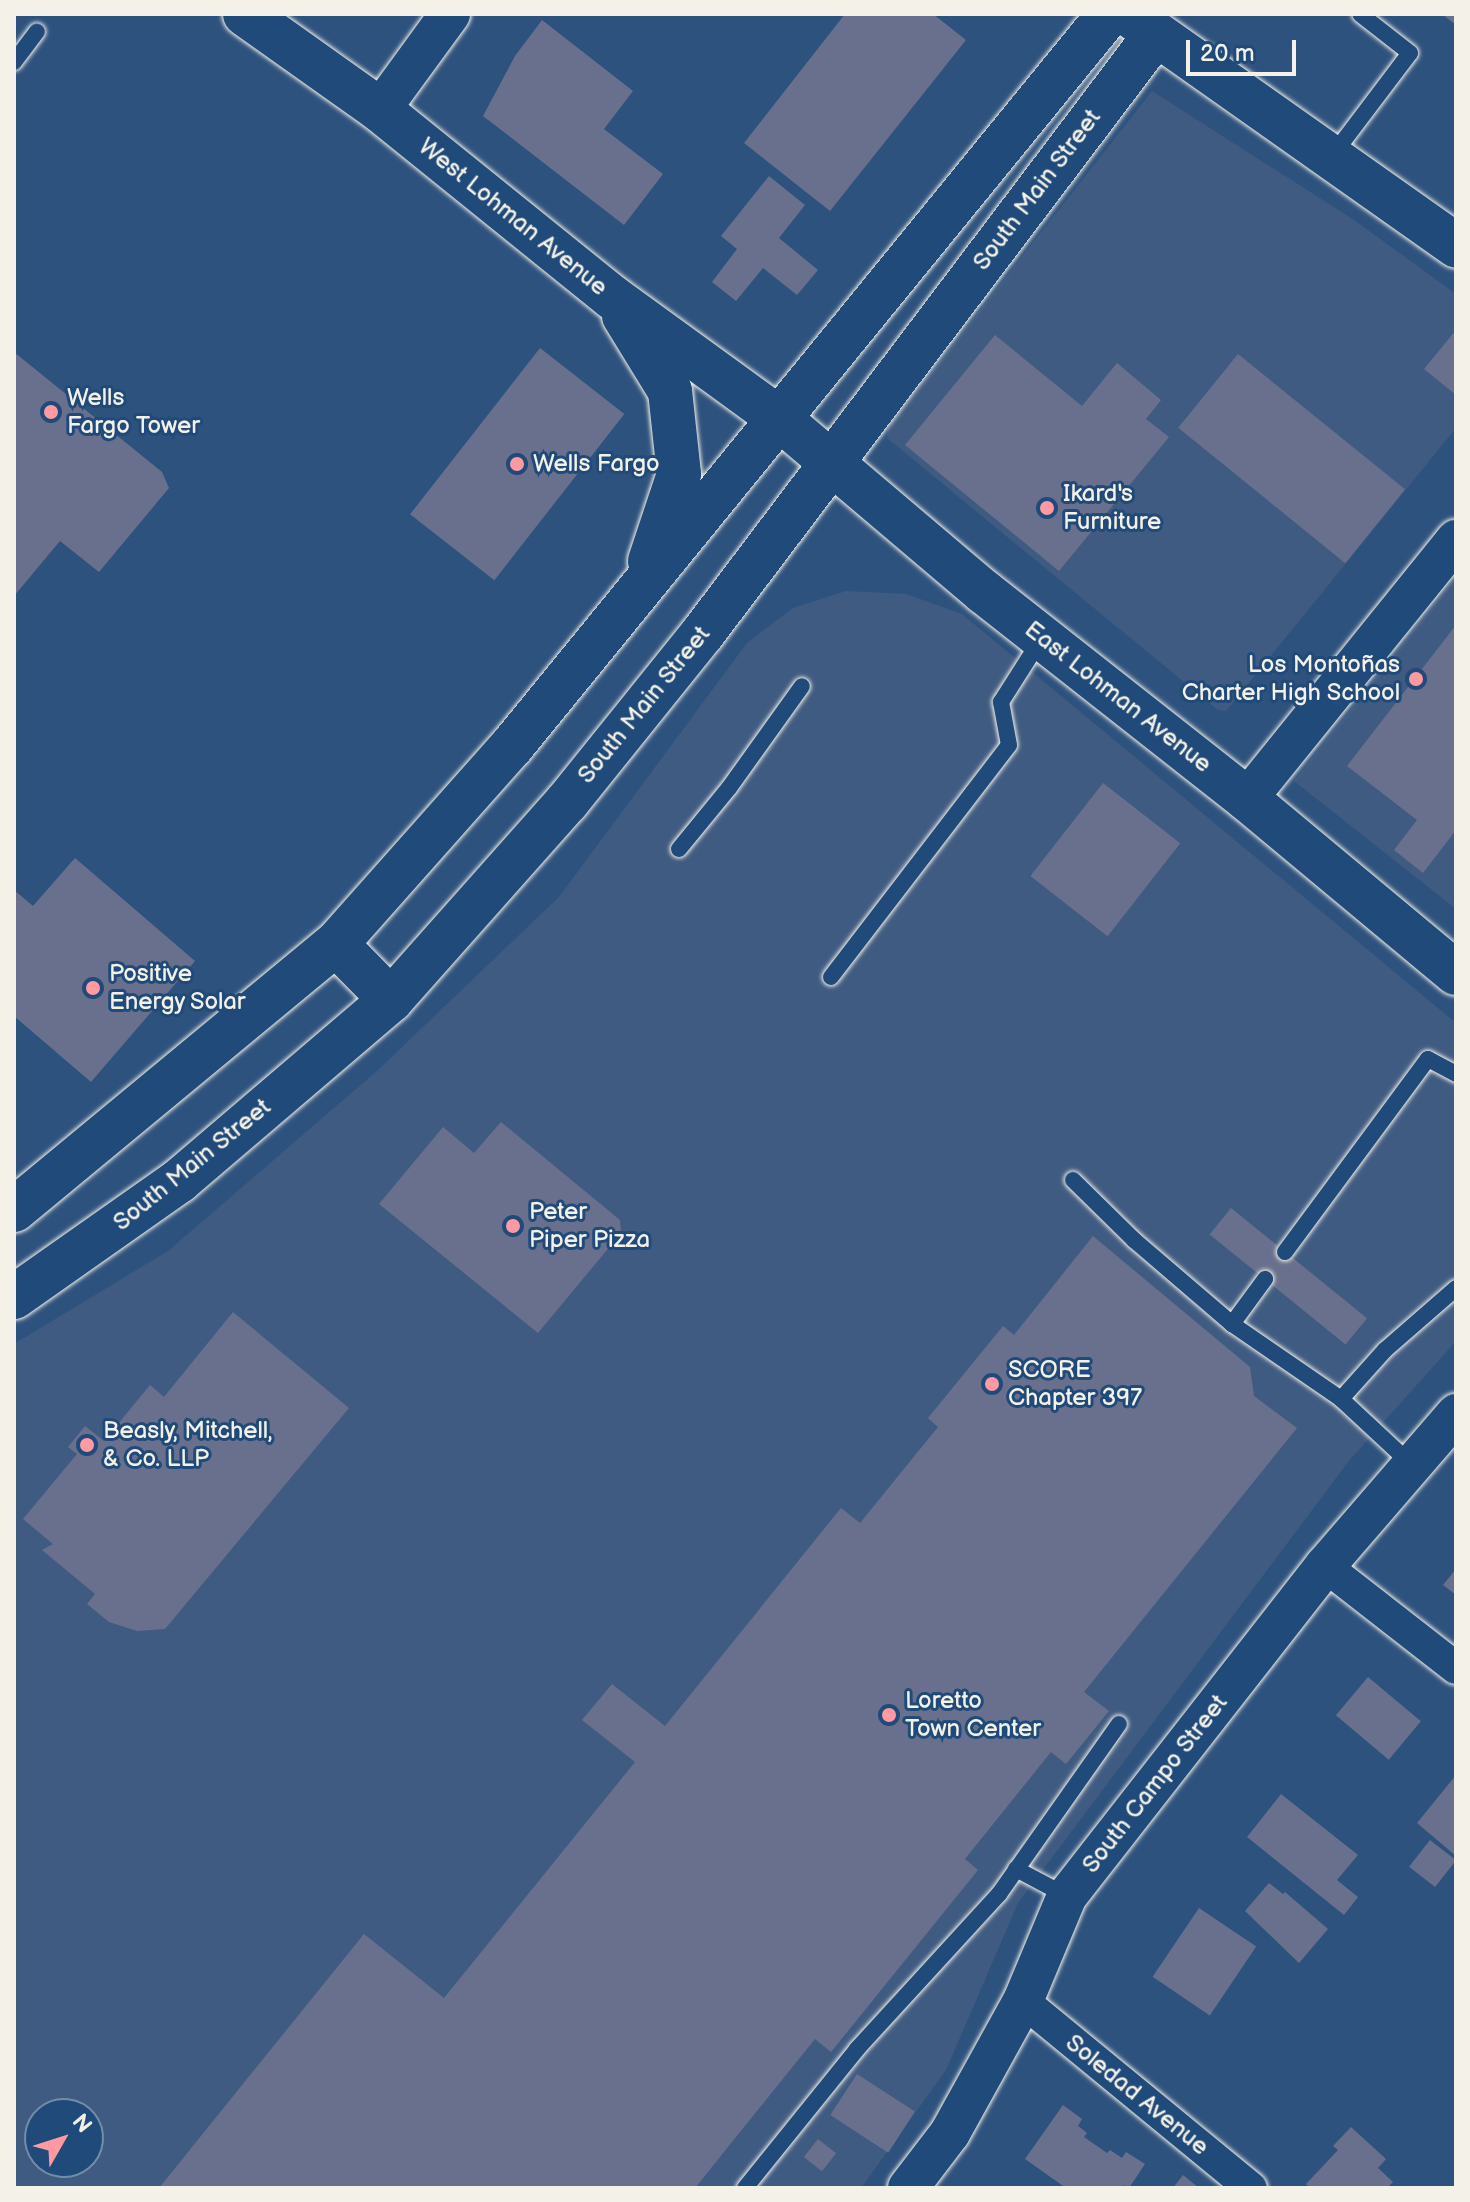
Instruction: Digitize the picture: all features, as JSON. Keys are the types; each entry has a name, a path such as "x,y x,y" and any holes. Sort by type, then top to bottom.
{"main road":[{"name":"West Lohman Avenue","path":"245,14 380,110 612,297 781,420"},
{"path":"14,1210 336,944 512,746 644,581 781,420 1109,14"},
{"path":"1152,21 1331,158 1456,245"},
{"name":"South Main Street","path":"14,1297 179,1181 391,1000 567,802 703,633 1152,21"},
{"path":"612,297 670,391 679,474 644,581"},
{"name":"East Lohman Avenue","path":"781,420 1042,638 1247,799 1456,973"},
{"path":"336,944 391,1000"}],"street":[{"path":"380,110 450,14"},
{"path":"1247,799 1456,540"},
{"name":"South Campo Street","path":"908,2188 950,2133 1023,2001 1067,1896 1325,1566 1456,1414"},
{"path":"1325,1566 1456,1668"},
{"name":"Soledad Avenue","path":"1023,2001 1251,2188"}],"lane":[{"path":"1331,158 1410,53 1360,14"},
{"path":"14,62 37,32"},
{"path":"831,977 1009,745 1001,702 1042,638"},
{"path":"679,849 729,788 802,686"},
{"path":"1285,1252 1428,1059 1456,1074"},
{"path":"1073,1180 1134,1240 1232,1324 1341,1399 1412,1465"},
{"path":"1232,1324 1265,1279"},
{"path":"1341,1399 1385,1350 1456,1288"},
{"path":"745,2188 857,2049 999,1894 1119,1724"},
{"path":"1016,1869 1067,1896"}],"shaded area":[{"path":"1152,91 1354,220 1456,294 1456,428 1226,711 1218,710 887,438 888,428"},
{"name":"Los Montoñas Charter High School","path":"1456,577 1456,909 1294,781"},
{"name":"Loretto Town Center","path":"846,591 906,594 962,614 1456,1023 1456,1341 1348,1462 1018,1903 946,2070 861,2188 14,2188 14,1344 168,1251 378,1070 559,897 747,643 793,608"}],"building":[{"path":"845,14 933,14 966,40 830,211 744,143"},
{"path":"1442,14 1456,14 1456,25"},
{"path":"542,20 633,91 604,129 663,174 624,225 483,116 515,56"},
{"path":"769,176 805,205 779,238 818,270 797,295 763,268 736,301 712,282 737,249 721,236"},
{"path":"1456,330 1456,395 1424,369"},
{"name":"Ikard's Furniture","path":"995,335 1082,406 1117,363 1161,400 1146,419 1169,437 1059,571 905,445"},
{"name":"Wells Fargo","path":"540,348 624,414 494,580 410,514"},
{"name":"Wells Fargo Tower","path":"14,352 162,472 169,488 99,572 60,541 14,596"},
{"path":"1238,354 1405,489 1345,563 1178,428"},
{"path":"1456,625 1456,830 1423,873 1394,850 1417,820 1347,766"},
{"path":"1103,783 1180,843 1108,936 1030,876"},
{"name":"Positive Energy Solar","path":"75,858 195,961 91,1082 14,1016 14,890 33,906"},
{"name":"Peter Piper Pizza","path":"501,1122 620,1220 621,1233 538,1333 379,1204 443,1127 474,1153"},
{"path":"1231,1208 1367,1318 1346,1345 1210,1234"},
{"name":"Loretto Town Center","path":"1093,1236 1250,1367 1254,1396 1297,1428 1084,1692 1109,1711 1066,1764 1051,1752 965,1859 978,1870 831,2052 815,2039 695,2188 159,2188 364,1934 444,1998 635,1762 582,1720 612,1684 665,1726 841,1508 860,1523 938,1427 928,1418 1003,1326 1014,1335"},
{"path":"233,1312 349,1408 165,1629 137,1631 109,1622 87,1604 95,1594 42,1550 53,1544 23,1519 77,1454 68,1447 85,1426 104,1441 150,1385 164,1397"},
{"path":"1456,1569 1456,1595 1443,1585"},
{"path":"1368,1677 1421,1721 1389,1760 1336,1715"},
{"path":"1456,1775 1456,1856 1417,1823"},
{"path":"1281,1794 1358,1855 1337,1880 1358,1897 1344,1915 1247,1837"},
{"path":"1430,1840 1456,1860 1435,1887 1409,1867"},
{"path":"1269,1883 1283,1894 1285,1892 1328,1929 1299,1963 1245,1911"},
{"path":"1199,1908 1256,1947 1210,2015 1153,1977"},
{"path":"857,2074 915,2112 888,2153 830,2115"},
{"path":"1063,2105 1082,2119 1078,2126 1087,2133 1084,2137 1107,2153 1110,2150 1122,2158 1126,2152 1145,2164 1129,2188 1124,2185 1122,2188 1066,2188 1025,2159"},
{"path":"1351,2127 1386,2159 1378,2168 1393,2182 1387,2188 1310,2188 1306,2184 1338,2150 1333,2146"},
{"path":"818,2139 836,2153 822,2171 804,2157"},
{"path":"1183,2175 1199,2188 1173,2188"}],"place":[{"name":"Wells Fargo Tower","path":"51,412"},
{"name":"Wells Fargo","path":"517,464"},
{"name":"Ikard's Furniture","path":"1047,508"},
{"name":"Los Montoñas Charter High School","path":"1416,679"},
{"name":"Positive Energy Solar","path":"93,988"},
{"name":"Peter Piper Pizza","path":"513,1226"},
{"name":"SCORE Chapter 397","path":"992,1384"},
{"name":"Beasly, Mitchell, & Co. LLP","path":"87,1445"},
{"name":"Loretto Town Center","path":"889,1715"}]}
